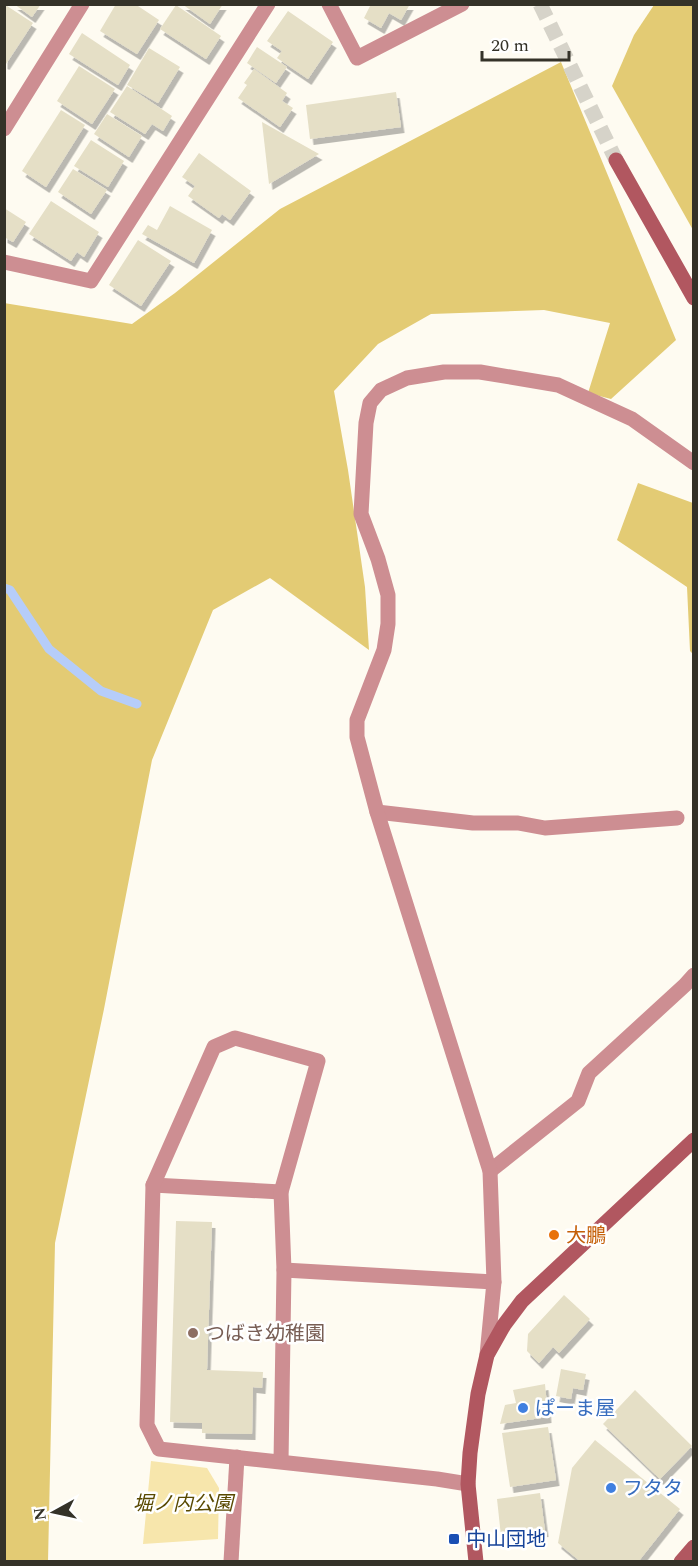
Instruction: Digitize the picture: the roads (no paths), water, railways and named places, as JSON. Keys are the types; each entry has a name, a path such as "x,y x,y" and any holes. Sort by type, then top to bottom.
{"street":[{"path":"4,129 82,4"},
{"path":"4,262 91,281 268,4"},
{"path":"329,4 357,58 462,4"},
{"path":"616,159 693,297"},
{"path":"476,1562 468,1484 477,1404 487,1355 494,1282 490,1171 377,812 357,737 357,720 384,650 388,624 388,595 378,559 361,514 366,423 370,403 381,390 407,378 444,372 480,372 558,385 632,419 693,463"},
{"path":"377,812 473,823 518,823 545,828 677,818"},
{"path":"490,1171 578,1101 589,1073 693,975"},
{"path":"281,1462 284,1270 281,1192 318,1061 235,1038 214,1047 153,1185 147,1425 159,1449 468,1484"},
{"path":"487,1355 504,1325 522,1301 693,1140"},
{"path":"153,1185 281,1192"},
{"path":"284,1270 494,1282"},
{"path":"231,1562 237,1457"},
{"path":"681,1562 693,1547"}],"waterway":[{"path":"4,588 10,590 49,649 101,691 137,704"}],"tunnel":[{"path":"540,4 616,160"}],"place":[{"name":"大鵬","path":"554,1235"},
{"name":"つばき幼稚園","path":"193,1333"},
{"name":"ぱーま屋","path":"523,1408"},
{"name":"フタタ","path":"611,1488"},
{"name":"中山団地","path":"454,1539"}],"park label":[{"name":"堀ノ内公園","path":"183,1503"}]}
